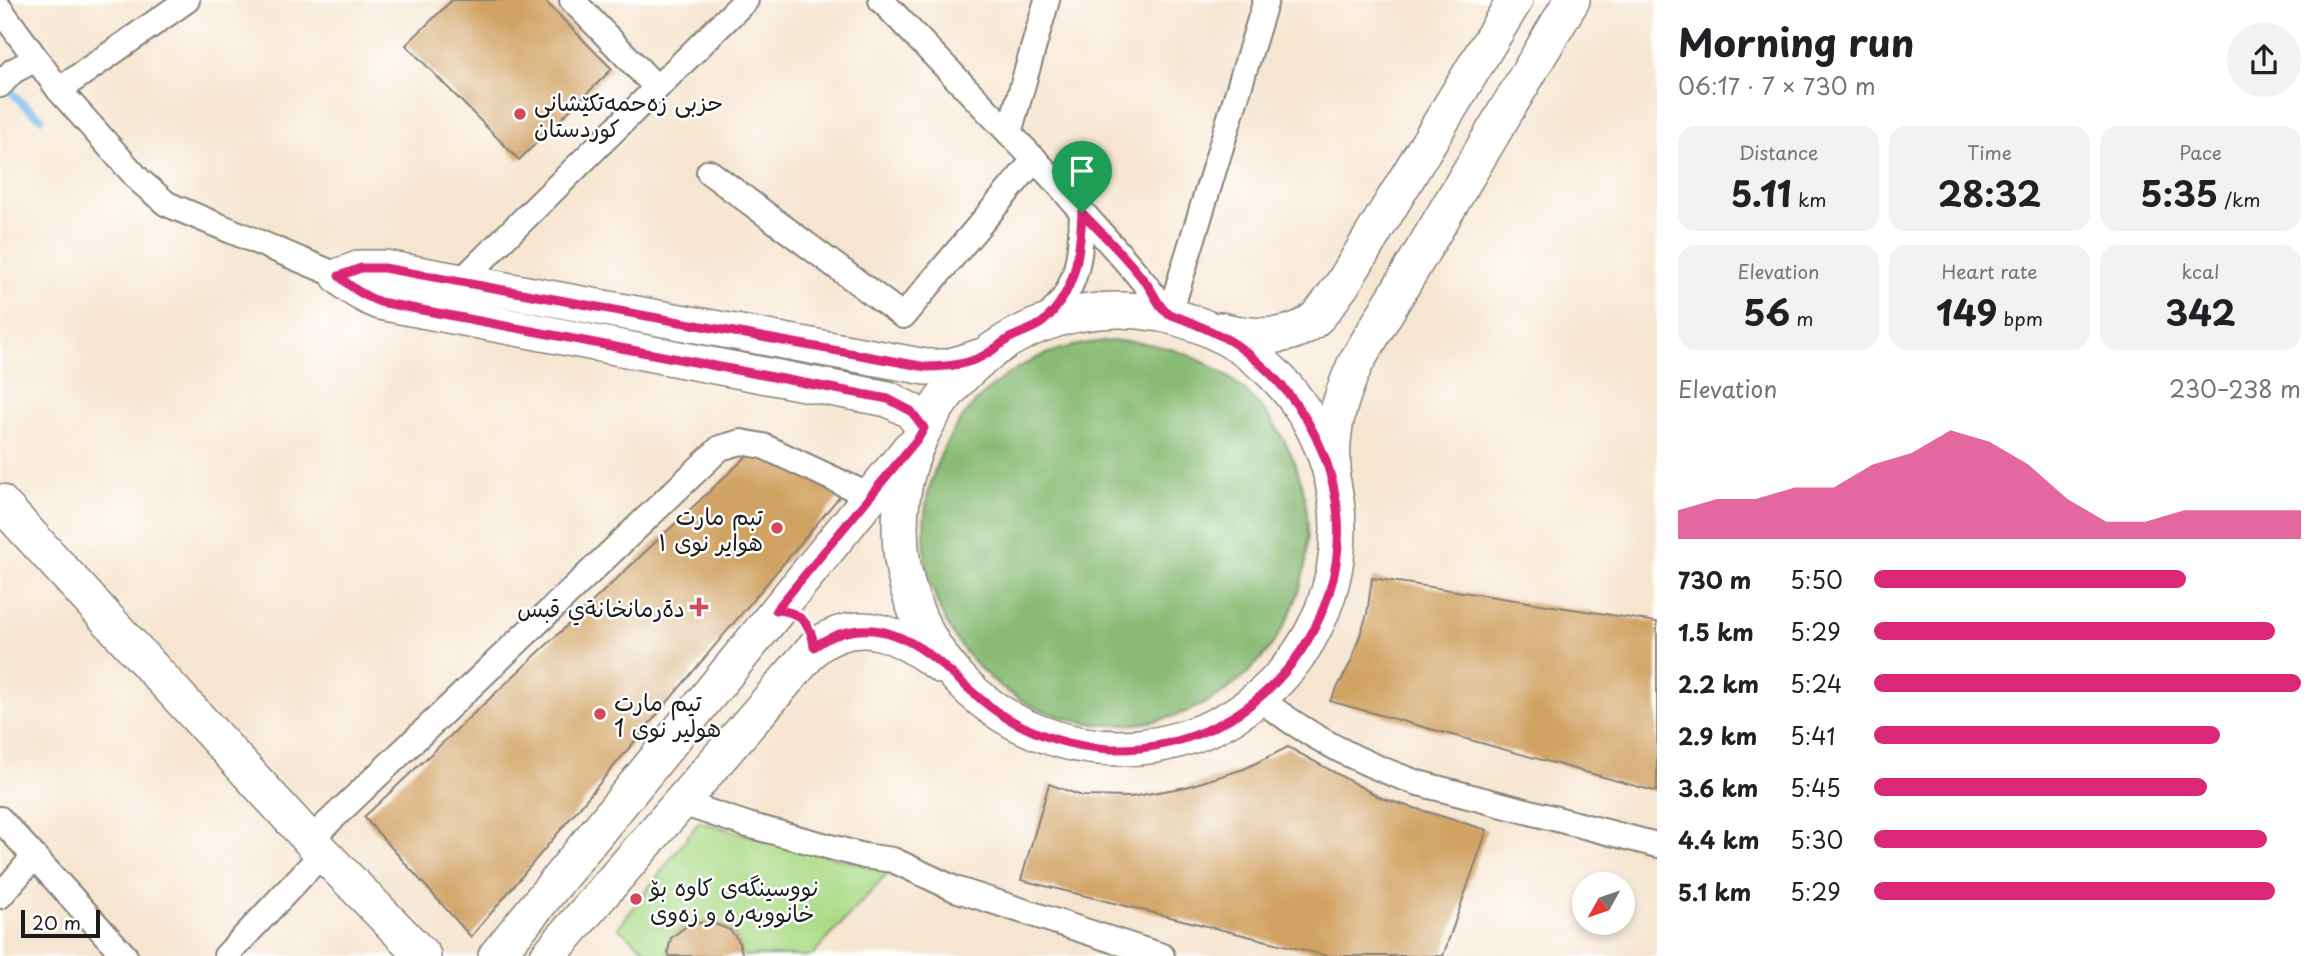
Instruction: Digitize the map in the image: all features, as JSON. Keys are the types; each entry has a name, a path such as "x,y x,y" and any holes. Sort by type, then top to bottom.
{"street":[{"path":"59,90 187,0"},
{"path":"572,0 657,88"},
{"path":"459,283 746,0"},
{"path":"881,0 1035,159 1178,317 1232,342 1262,363 1288,390 1309,420 1325,454 1334,489"},
{"path":"1009,133 1048,0"},
{"path":"1178,317 1266,0"},
{"path":"1515,0 1349,273 1314,320 1293,331 1269,336 1246,336 1178,317 1111,310 1076,314 1043,323 1011,337 983,356 951,387 922,432 907,471 900,506 899,542 905,578 916,613 932,645 954,674 978,698 1006,718 1036,733 1068,743 1136,749 1202,733 1232,718 1260,699 1283,676 1303,650 1319,621 1330,591 1337,559 1338,526 1332,439 1340,399 1355,364 1572,0"},
{"path":"0,9 59,90 140,181 167,204 339,276 365,297 888,399 911,411 922,432"},
{"path":"7,78 36,58"},
{"path":"709,172 903,316 1035,159"},
{"path":"1043,323 1065,296 1074,274 1080,251 1082,213"},
{"path":"339,276 373,267 926,367 948,367 983,356"},
{"path":"496,955 922,432"},
{"path":"226,956 317,847 720,448 741,442 763,446 870,496"},
{"path":"0,502 317,847 423,956"},
{"path":"776,610 795,613 803,619 813,636 814,647"},
{"path":"548,956 814,647 826,638 867,630 881,632 906,641 954,674"},
{"path":"1260,699 1318,740 1383,771 1418,783 1657,845"},
{"path":"679,802 748,825 864,856 893,860 955,889 1133,952 1162,956"},
{"path":"0,819 125,956"},
{"path":"0,896 34,856"}],"green space":[{"path":"1116,341 1153,345 1189,356 1223,373 1252,397 1276,426 1300,477 1308,533 1304,570 1293,606 1276,640 1252,669 1223,693 1172,717 1116,725 1079,721 1043,710 1009,693 980,669 956,640 932,589 924,533 928,496 939,460 956,426 980,397 1009,373 1060,349"},
{"path":"699,822 889,872 812,956 743,956 731,931 712,923 701,923 690,925 673,936 669,945 669,956 653,956 618,928"}],"building":[{"name":"حزبی زه‌حمه‌تكێشانی كوردستان","path":"452,0 544,0 612,69 519,160 406,45"},
{"path":"749,454 845,490 471,937 364,817"},
{"path":"1372,578 1657,622 1657,792 1330,701 1351,662 1367,614"},
{"path":"1288,747 1381,798 1487,830 1443,956 1328,956 1021,880 1049,784 1082,796 1131,797 1186,787 1244,769"},
{"path":"710,922 730,930 738,940 743,956 669,956 671,938 689,924"}],"waterway":[{"path":"4,84 41,118"}],"place":[{"name":"حزبی زه‌حمه‌تكێشانی كوردستان","path":"520,114"},
{"name":"تبم مارت هواير نوى ١","path":"777,528"},
{"name":"دةرمانخانةي قبس","path":"699,607"},
{"name":"تيم مارت هولير نوى 1","path":"600,714"},
{"name":"نووسینگەی کاوە بۆ خانووبەرە و زەوی","path":"636,899"}],"route":[{"path":"1082,213 1146,282 1166,313 1199,325 1232,342 1262,363 1288,390 1309,420 1325,454 1334,489 1338,526 1337,559 1330,591 1319,621 1303,650 1283,676 1260,699 1232,718 1202,733 1136,749 1068,743 1036,733 1006,718 978,698 954,674 894,635 867,630 852,631 826,638 814,647 810,627 803,619 786,610 776,610 919,437 924,428 911,411 888,399 380,302 365,297 339,276 361,268 384,268 926,367 948,367 983,356 1011,337 1043,323 1065,296 1074,274 1080,251 1082,213"}]}
